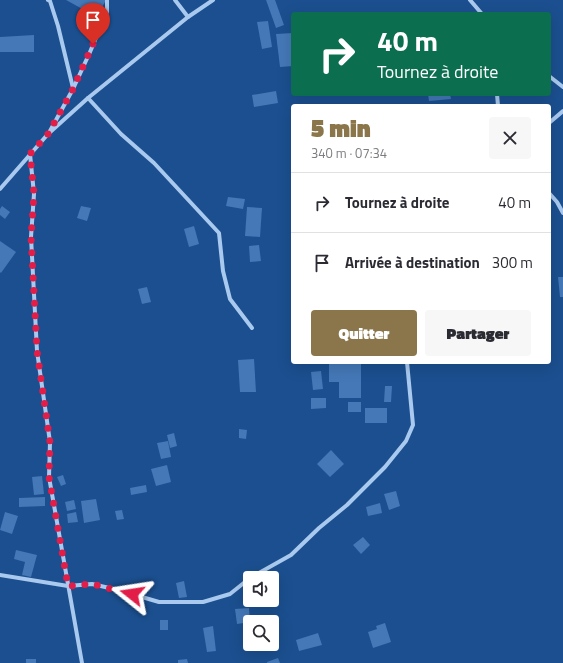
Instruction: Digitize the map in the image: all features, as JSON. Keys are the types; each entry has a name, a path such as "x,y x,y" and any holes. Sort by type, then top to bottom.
{"street":[{"path":"48,0 50,1 58,26 73,89"},
{"path":"48,134 73,89 107,12 108,0"},
{"path":"175,0 188,17"},
{"path":"0,189 48,134 88,98 188,17 213,0"},
{"path":"470,0 480,12"},
{"path":"551,78 563,87"},
{"path":"88,98 121,134 154,163 219,233 223,271 230,298 252,328"},
{"path":"551,121 563,111"},
{"path":"30,154 34,194 31,237 37,351 50,442 49,477 82,663"},
{"path":"551,196 563,213"},
{"path":"262,571 291,555 319,528 347,505 385,467 406,441 413,424 407,364"},
{"path":"0,575 68,586 92,584 159,602 203,602 230,594 243,584"}],"building":[{"path":"66,0 106,0 97,17"},
{"path":"266,0 275,0 284,25 276,28"},
{"path":"268,21 272,47 262,49 257,22"},
{"path":"291,33 291,66 280,67 276,34"},
{"path":"34,35 34,52 0,52 0,37"},
{"path":"276,91 278,103 254,107 252,95"},
{"path":"428,96 450,96 451,99 429,101"},
{"path":"228,197 245,199 243,209 226,206"},
{"path":"2,206 10,212 5,219 0,215 0,209"},
{"path":"81,206 91,208 87,221 77,218"},
{"path":"247,207 262,208 260,237 245,236"},
{"path":"194,226 199,244 189,247 184,229"},
{"path":"0,241 16,252 1,273 0,272"},
{"path":"259,245 261,261 250,262 249,246"},
{"path":"558,277 563,277 563,297 560,297"},
{"path":"147,287 151,302 142,304 138,289"},
{"path":"254,359 256,392 240,392 238,360"},
{"path":"329,364 361,364 361,398 339,398 339,382 329,382"},
{"path":"321,371 323,389 313,390 311,372"},
{"path":"385,386 392,386 391,402 384,402"},
{"path":"311,398 326,398 326,408 311,409"},
{"path":"348,402 361,402 361,412 348,412"},
{"path":"365,408 387,408 387,423 365,423"},
{"path":"239,429 247,430 246,439 239,438"},
{"path":"174,433 177,446 170,448 167,435"},
{"path":"168,441 171,457 161,459 157,443"},
{"path":"331,450 344,464 330,477 317,464"},
{"path":"167,465 171,482 156,486 151,469"},
{"path":"63,475 66,484 61,486 57,477"},
{"path":"42,476 44,494 34,495 32,477"},
{"path":"146,485 147,492 131,495 130,488"},
{"path":"396,491 400,506 389,510 384,494"},
{"path":"45,497 45,506 19,507 19,498"},
{"path":"96,499 100,520 84,523 81,501"},
{"path":"74,500 76,509 67,511 65,502"},
{"path":"380,503 382,513 368,516 366,507"},
{"path":"122,510 124,519 117,520 115,511"},
{"path":"5,512 18,516 12,534 0,530"},
{"path":"76,512 78,522 68,523 67,514"},
{"path":"363,537 370,545 361,554 353,545"},
{"path":"16,550 37,555 31,577 22,575 25,562 14,559"},
{"path":"184,581 187,597 179,598 176,583"},
{"path":"249,608 250,615 243,615 243,623 237,624 235,609"},
{"path":"160,620 168,620 168,630 160,630"},
{"path":"385,623 391,642 373,648 368,632 377,629 376,626"},
{"path":"213,626 216,651 207,652 203,628"},
{"path":"318,633 322,645 299,651 296,640"},
{"path":"278,658 280,663 267,663 267,662"},
{"path":"26,659 36,659 36,663 26,663"},
{"path":"187,659 188,663 178,663 178,660"}],"route":[{"path":"93,44 73,89 48,134 30,154 34,194 31,237 37,351 50,442 48,463 49,477 68,586 92,584 132,594"}]}
